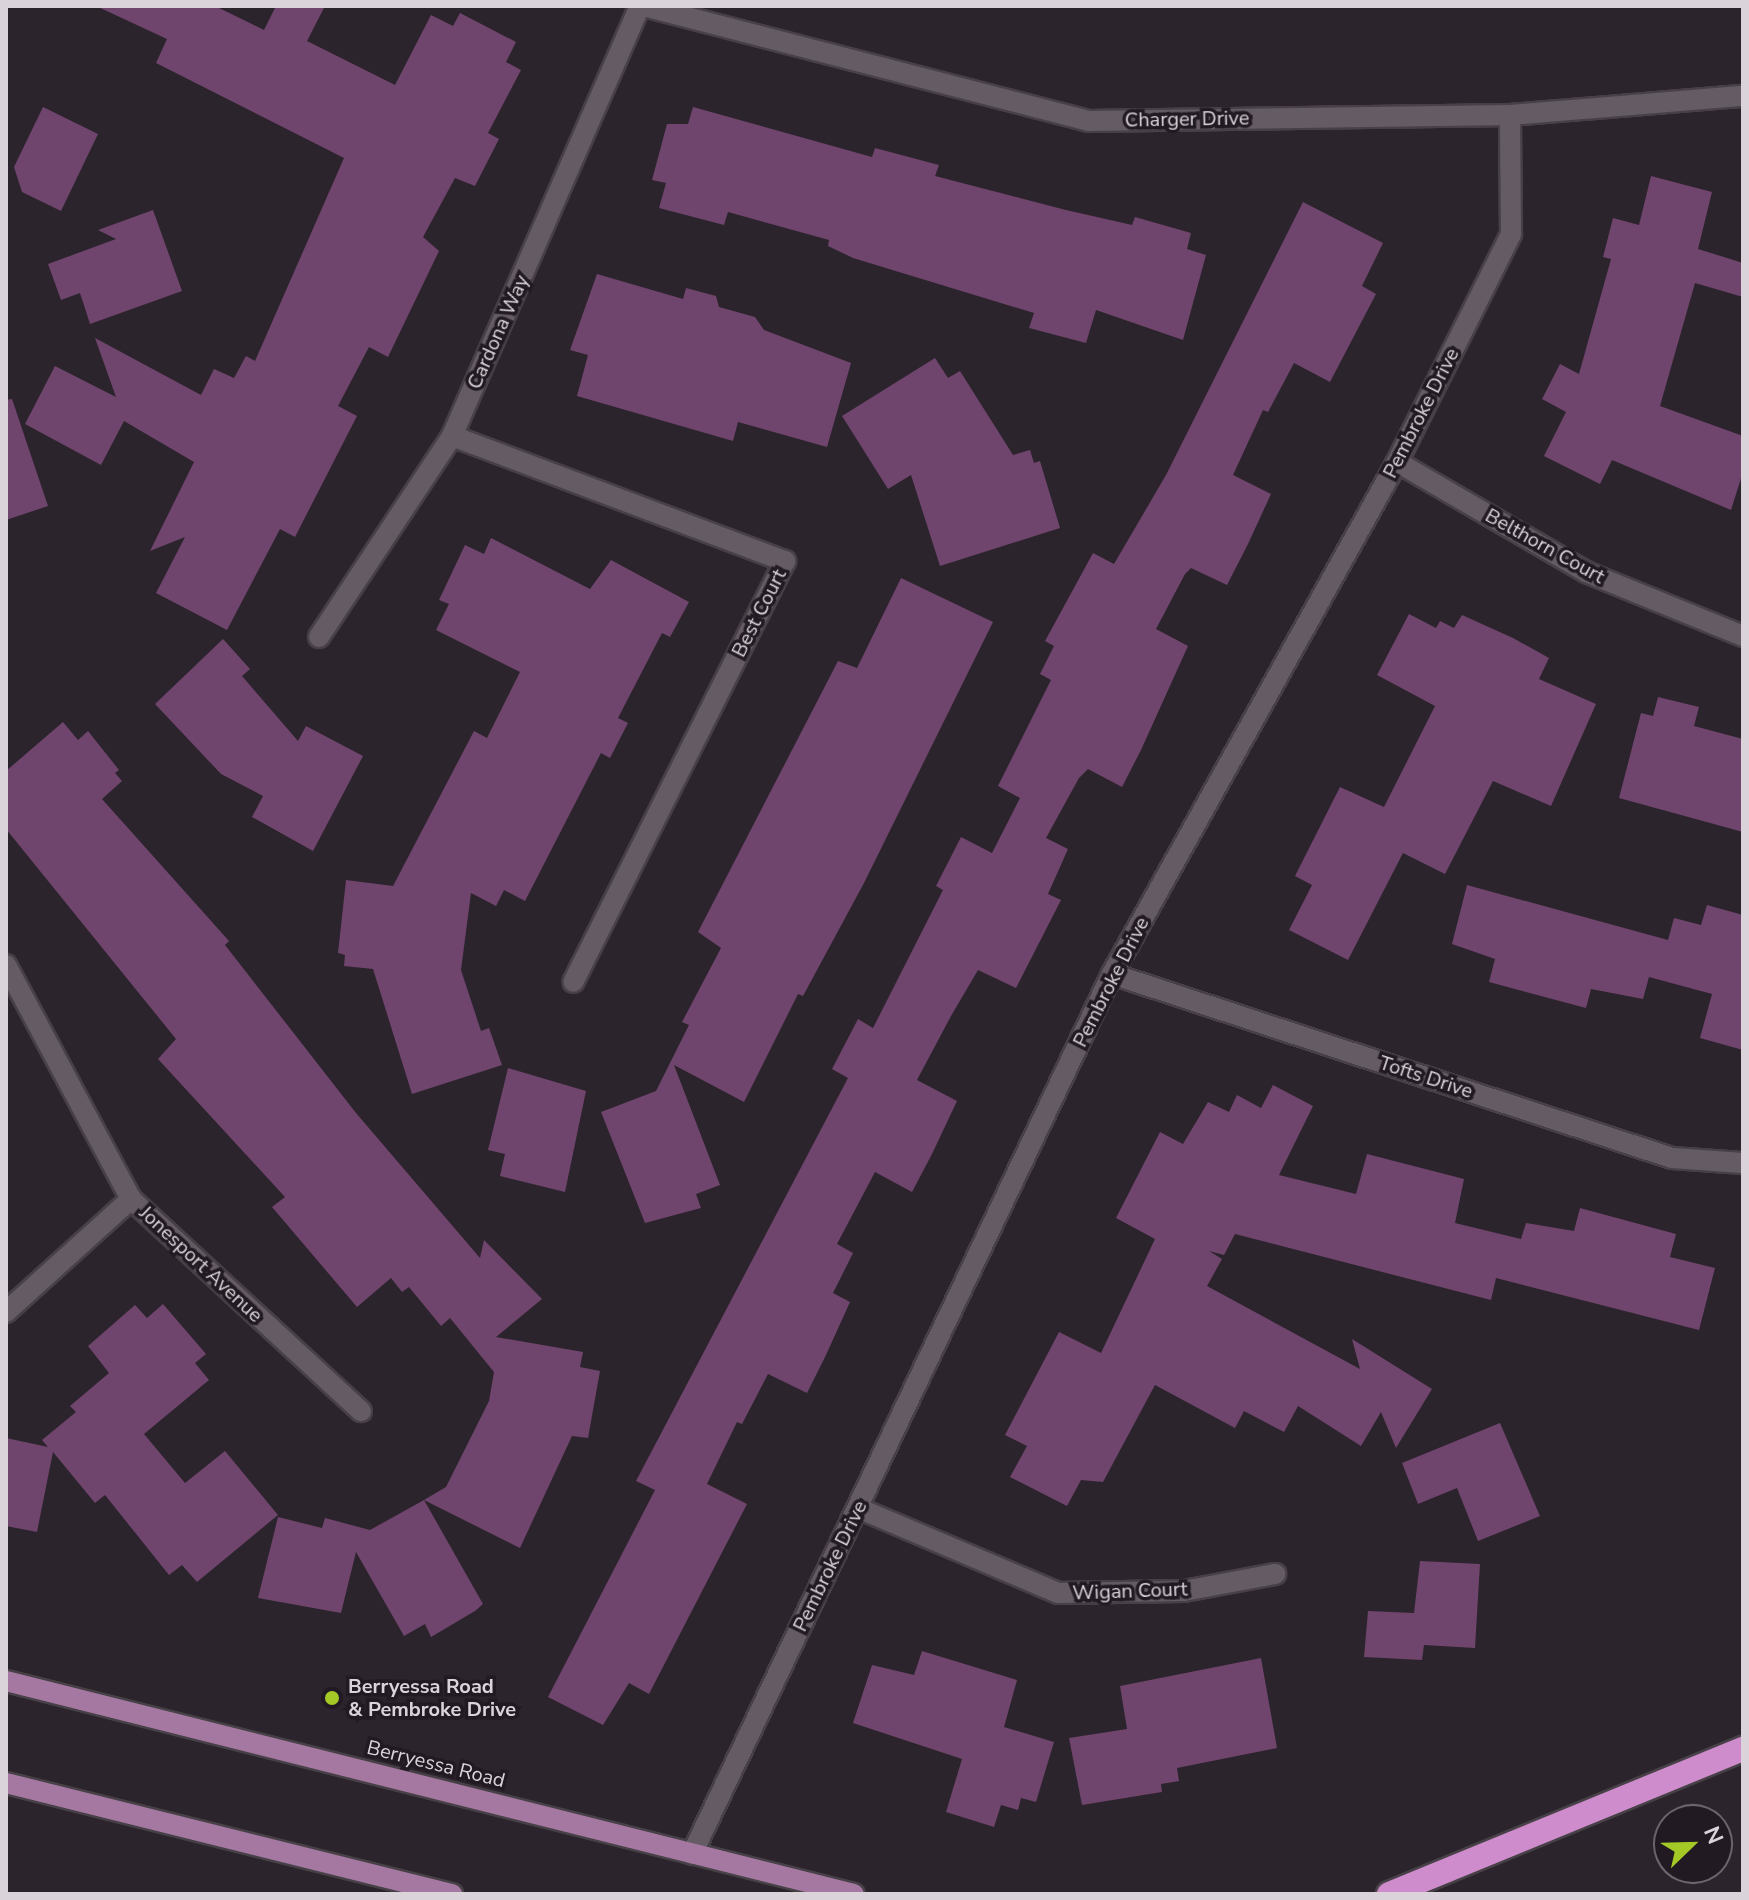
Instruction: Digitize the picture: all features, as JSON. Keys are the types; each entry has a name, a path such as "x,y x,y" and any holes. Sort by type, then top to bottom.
{"highway":[{"path":"1389,1894 1743,1749"}],"main road":[{"name":"Berryessa Road","path":"6,1681 854,1894"},
{"path":"6,1783 452,1894"}],"street":[{"name":"Charger Drive","path":"642,6 1088,121 1510,115 1743,96"},
{"name":"Cardona Way","path":"319,637 452,436 642,6"},
{"name":"Pembroke Drive","path":"692,1854 1112,974 1397,462 1511,234 1510,115"},
{"name":"Best Court","path":"452,436 785,561 573,982"},
{"name":"Belthorn Court","path":"1397,462 1586,572 1743,636"},
{"name":"Jonesport Avenue","path":"6,965 131,1199 361,1411"},
{"name":"Tofts Drive","path":"1112,974 1672,1158 1743,1163"},
{"path":"6,1312 131,1199"},
{"name":"Wigan Court","path":"858,1508 1058,1593 1184,1591 1275,1574"}],"building":[{"path":"96,6 215,6 264,30 276,6 325,6 307,41 395,85 431,15 453,26 460,13 516,42 506,62 521,70 488,133 499,139 475,186 455,178 423,237 439,251 388,357 369,347 338,406 357,416 295,537 280,529 227,630 156,593 185,537 150,551 194,462 124,421 101,465 25,424 55,366 116,397 95,338 201,395 214,369 234,378 246,356 255,361 344,158 156,63 167,39"},
{"path":"43,107 98,134 61,211 22,192 14,167"},
{"path":"693,107 872,157 875,148 939,165 935,176 1066,210 1132,225 1135,217 1191,233 1187,249 1206,255 1183,340 1096,310 1086,343 1029,328 1034,313 853,258 828,246 829,240 728,212 724,225 659,208 666,183 652,180 667,124 688,124"},
{"path":"1651,176 1712,192 1698,249 1743,263 1743,297 1695,283 1660,406 1743,436 1743,472 1731,510 1612,460 1600,484 1544,456 1566,412 1542,399 1560,364 1579,374 1611,259 1603,257 1613,218 1639,225"},
{"path":"1303,202 1383,243 1362,286 1376,294 1330,382 1294,363 1268,412 1263,410 1233,475 1271,494 1248,544 1227,585 1191,568 1185,574 1156,629 1188,646 1141,750 1122,787 1088,769 1079,778 1046,838 1068,849 1048,894 1061,900 1016,988 978,970 951,1016 917,1080 957,1101 932,1154 912,1192 875,1172 837,1244 853,1253 833,1293 850,1302 826,1355 807,1393 768,1374 742,1424 737,1422 707,1484 747,1504 649,1694 629,1683 603,1725 548,1697 655,1490 636,1481 848,1078 832,1069 858,1019 873,1028 943,890 936,886 961,837 992,853 1020,798 998,786 1051,680 1040,674 1054,646 1045,641 1093,553 1114,564 1166,475"},
{"path":"153,210 182,291 90,324 80,293 61,300 48,264 116,239 98,230"},
{"path":"597,274 683,299 686,288 716,296 719,307 755,317 764,330 851,363 827,447 738,422 733,441 577,396 588,355 570,350"},
{"path":"935,358 948,378 960,371 1013,455 1030,450 1034,463 1040,461 1060,528 940,566 911,475 888,489 842,416"},
{"path":"12,399 48,506 6,520 6,400"},
{"path":"491,538 590,589 611,560 689,602 670,637 662,633 618,718 628,723 610,758 601,753 525,901 504,890 496,906 471,893 461,970 481,1031 489,1028 502,1065 412,1094 373,969 344,966 345,955 338,953 346,880 393,886 474,731 487,738 520,672 436,630 449,604 439,600 465,545 484,554"},
{"path":"901,578 993,622 864,883 803,996 798,994 744,1102 674,1065 720,1185 696,1194 701,1208 645,1223 601,1112 656,1091 689,1025 682,1022 721,948 698,932 838,661 857,668"},
{"path":"1409,614 1436,628 1440,621 1454,628 1462,615 1513,638 1549,658 1539,679 1596,704 1551,806 1493,781 1445,874 1403,853 1348,960 1289,930 1312,885 1295,876 1340,787 1384,807 1435,706 1377,675"},
{"path":"223,639 250,669 242,676 298,741 306,726 363,756 313,851 252,817 263,796 221,774 155,704"},
{"path":"1658,697 1699,707 1694,726 1743,739 1743,832 1619,798 1641,713 1653,716"},
{"path":"63,722 78,740 88,731 119,770 115,773 122,781 102,799 229,941 225,945 356,1113 480,1258 484,1240 542,1299 496,1337 583,1352 580,1367 600,1371 588,1438 572,1436 520,1548 424,1500 446,1487 489,1401 494,1372 450,1318 441,1326 409,1287 402,1292 391,1278 357,1307 272,1207 285,1197 158,1059 176,1039 6,829 6,771"},
{"path":"1467,885 1668,940 1674,918 1701,925 1707,905 1743,915 1743,1050 1700,1038 1712,994 1649,977 1643,999 1591,989 1586,1008 1489,982 1495,959 1452,944"},
{"path":"508,1068 586,1091 565,1192 500,1176 505,1154 488,1150"},
{"path":"1273,1085 1313,1106 1279,1175 1356,1194 1367,1154 1464,1179 1455,1223 1521,1239 1526,1223 1574,1231 1580,1208 1676,1234 1670,1257 1715,1268 1699,1330 1496,1278 1491,1300 1235,1234 1224,1255 1209,1251 1222,1259 1207,1286 1360,1369 1352,1339 1432,1389 1396,1448 1381,1412 1361,1446 1298,1406 1284,1432 1244,1411 1235,1428 1155,1385 1103,1482 1081,1480 1067,1506 1010,1477 1027,1446 1005,1435 1059,1332 1101,1353 1155,1239 1116,1218 1160,1132 1183,1144 1208,1102 1229,1112 1237,1095 1261,1108"},
{"path":"163,1304 206,1354 195,1363 209,1380 144,1434 185,1483 225,1451 278,1515 197,1582 182,1565 169,1575 105,1495 95,1503 53,1452 37,1532 6,1526 6,1438 48,1447 42,1440 76,1412 70,1406 109,1373 88,1346 135,1305 147,1318"},
{"path":"1500,1423 1540,1516 1478,1541 1457,1488 1418,1504 1402,1463"},
{"path":"424,1500 483,1604 431,1637 425,1624 404,1636 356,1552 341,1613 258,1598 278,1517 322,1528 325,1518 370,1530"},
{"path":"1420,1561 1480,1564 1475,1648 1424,1645 1422,1660 1364,1657 1368,1611 1414,1613"},
{"path":"922,1651 1017,1680 1004,1727 1054,1742 1036,1802 1021,1798 1018,1810 1001,1805 994,1827 946,1812 962,1759 853,1723 872,1665 914,1675"},
{"path":"1261,1658 1277,1748 1177,1768 1179,1781 1161,1784 1162,1792 1082,1805 1069,1738 1127,1729 1120,1686"}],"place":[{"name":"Berryessa Road & Pembroke Drive","path":"332,1698"}]}
